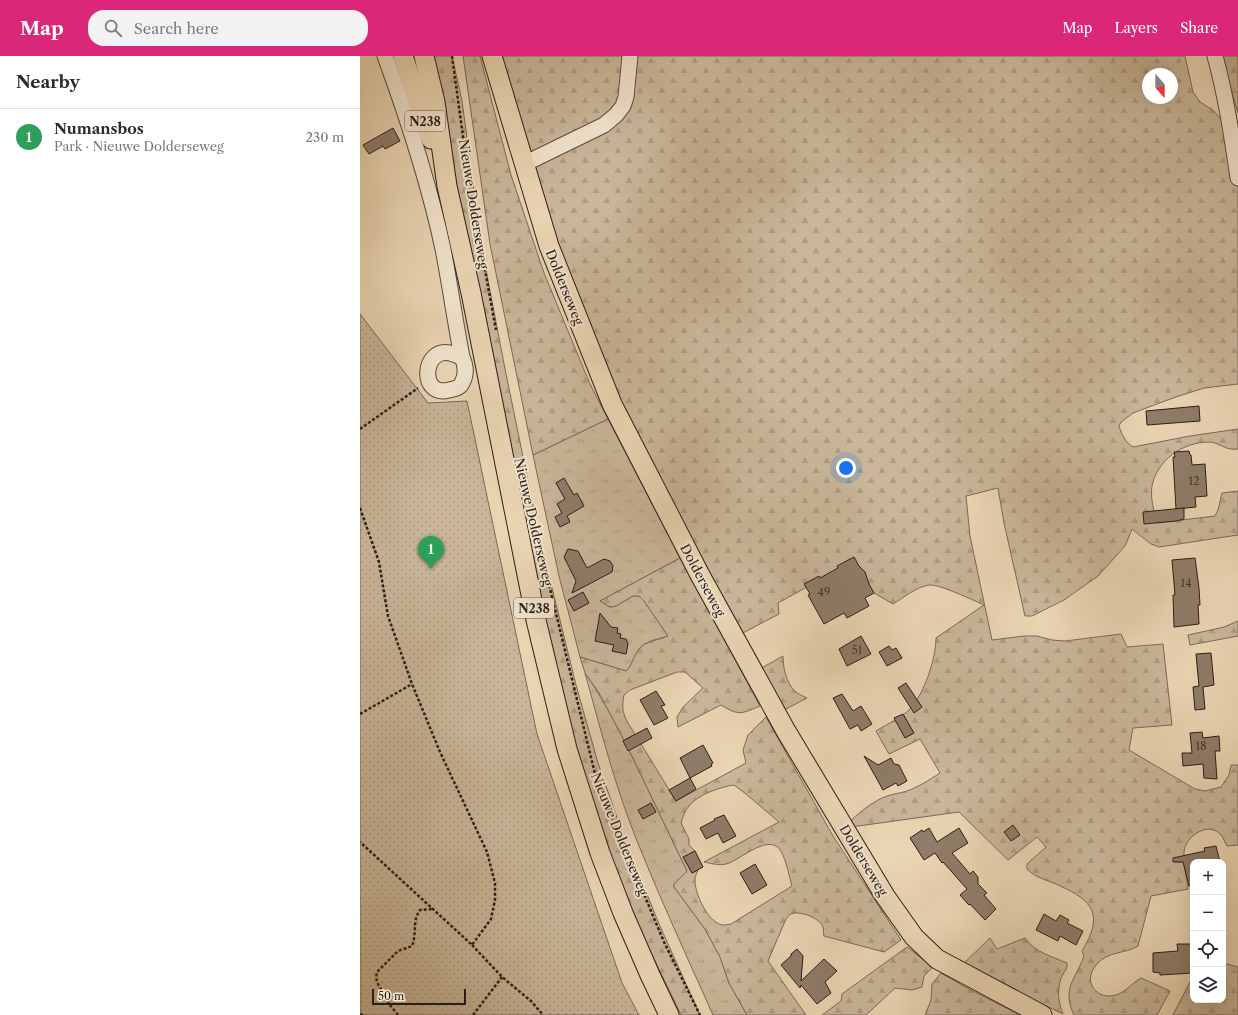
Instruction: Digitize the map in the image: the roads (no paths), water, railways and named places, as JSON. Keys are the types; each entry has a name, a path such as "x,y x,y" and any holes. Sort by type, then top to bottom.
{"main road":[{"name":"Nieuwe Dolderseweg","path":"403,56 448,186"},
{"name":"Nieuwe Dolderseweg","path":"424,56 435,102 448,186 536,620 568,749 600,853 622,913 669,1015"},
{"name":"Dolderseweg","path":"492,56 549,246 612,404 700,576 786,732 885,896 914,937 937,959 1042,1015"}],"street":[{"path":"385,56 424,176 442,249 462,357 466,371 462,385 444,392 434,387 428,380 428,367 433,358 449,352 462,357"},
{"path":"524,164 604,125 616,114 623,106 626,97 630,56"},
{"path":"1215,56 1230,125 1238,178"}],"place":[{"name":"Numansbos","path":"431,569"}]}
